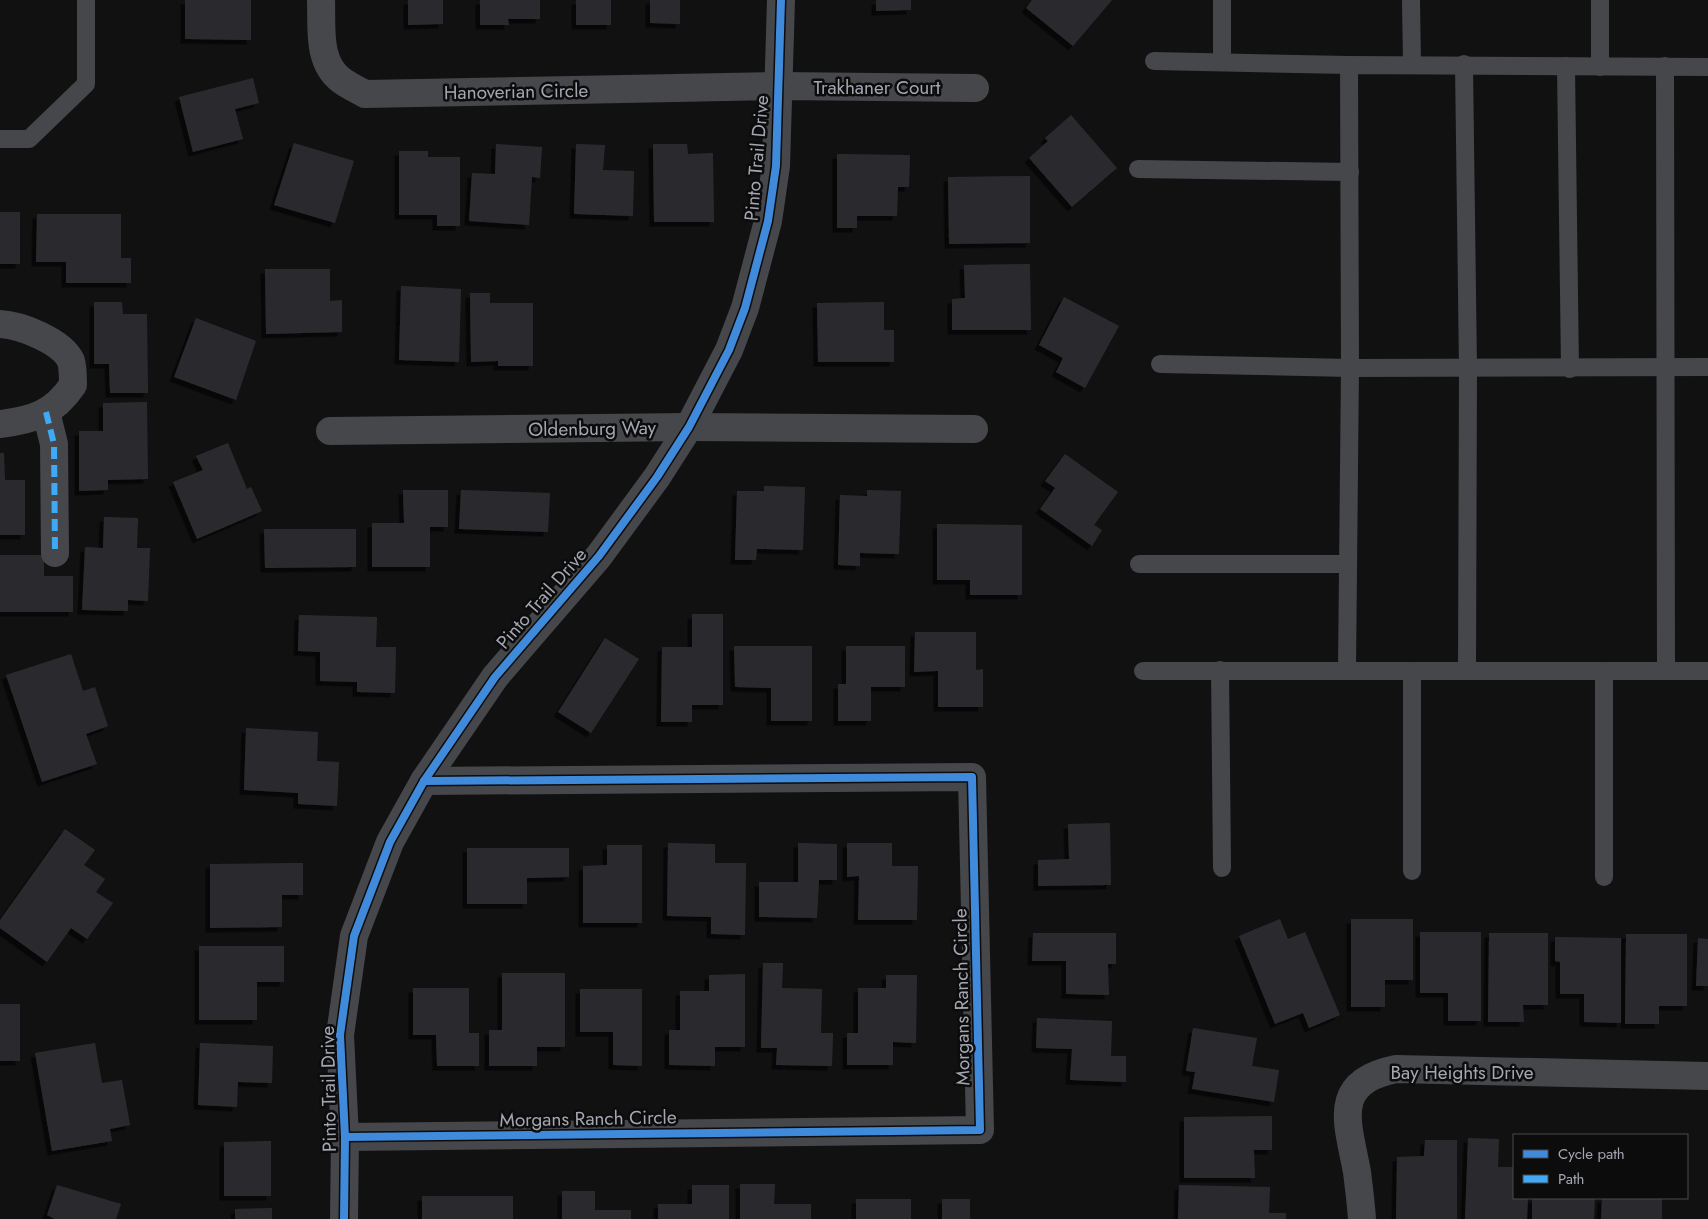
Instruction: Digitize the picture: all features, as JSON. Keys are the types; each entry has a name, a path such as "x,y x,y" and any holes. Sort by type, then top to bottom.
{"street":[{"name":"Hanoverian Circle","path":"321,0 324,55 332,71 341,80 365,94 780,86"},
{"name":"Pinto Trail Drive","path":"344,1219 345,1137 340,1035 354,936 390,842 424,781 494,677 599,556 658,477 690,427 729,350 758,265 768,222 776,166 780,86 781,0"},
{"name":"Trakhaner Court","path":"780,86 975,88"},
{"path":"0,324 20,328 45,338 71,361 73,385 62,401 46,412 29,418 0,424"},
{"path":"46,412 54,444 55,553"},
{"name":"Oldenburg Way","path":"330,431 690,427 974,429"},
{"name":"Morgans Ranch Circle","path":"345,1137 980,1130 972,777 424,781"},
{"name":"Bay Heights Drive","path":"1362,1219 1357,1173 1346,1123 1349,1103 1358,1086 1376,1073 1396,1069 1708,1076"}],"lane":[{"path":"0,139 29,139 86,84 86,0"},
{"path":"1222,0 1222,62"},
{"path":"1411,0 1412,64"},
{"path":"1600,0 1600,67"},
{"path":"1154,61 1349,65 1464,64 1708,67"},
{"path":"1464,64 1468,368 1468,671"},
{"path":"1347,671 1350,368 1349,65"},
{"path":"1566,66 1570,369"},
{"path":"1665,66 1666,671"},
{"path":"1138,170 1350,172"},
{"path":"1160,364 1350,368 1570,369 1708,367"},
{"path":"1139,564 1348,564"},
{"path":"1143,670 1708,671"},
{"path":"1220,670 1222,868"},
{"path":"1412,671 1412,871"},
{"path":"1604,671 1604,877"}],"building":[{"path":"185,0 251,0 251,40 185,39"},
{"path":"408,0 443,0 443,24 408,25"},
{"path":"480,0 540,0 540,19 508,19 509,25 480,25"},
{"path":"576,0 611,0 611,25 576,25"},
{"path":"650,0 680,0 680,24 650,23"},
{"path":"876,0 911,0 911,10 876,11"},
{"path":"1032,0 1112,0 1073,46 1026,8"},
{"path":"253,78 259,103 235,109 243,139 193,152 179,97"},
{"path":"1071,115 1117,168 1072,207 1029,158 1048,141 1045,138"},
{"path":"294,143 354,161 335,223 274,205"},
{"path":"496,144 542,147 540,178 532,177 529,225 469,221 472,173 495,174"},
{"path":"576,144 605,145 603,170 634,171 633,216 574,214"},
{"path":"653,144 687,144 688,154 713,153 714,222 654,222"},
{"path":"399,151 428,151 428,157 460,157 460,226 437,226 437,215 399,215"},
{"path":"837,154 910,155 909,187 898,187 897,216 857,216 857,228 837,228"},
{"path":"1030,176 1030,243 949,244 948,177"},
{"path":"0,212 20,212 20,264 0,264"},
{"path":"37,214 121,214 121,258 131,258 131,283 66,283 66,262 36,262"},
{"path":"1030,264 1031,330 952,330 952,299 965,298 964,265"},
{"path":"265,269 330,269 330,301 342,300 342,332 266,334"},
{"path":"401,286 461,289 459,362 399,360"},
{"path":"470,293 490,293 490,303 533,303 533,366 498,366 498,361 471,362"},
{"path":"1064,297 1119,326 1085,388 1056,372 1063,358 1039,345"},
{"path":"94,302 122,302 123,314 147,314 148,393 110,393 109,364 94,364"},
{"path":"884,302 884,330 894,330 894,362 818,362 817,303"},
{"path":"196,318 256,341 236,400 174,377"},
{"path":"147,402 148,479 108,480 108,490 79,491 79,431 103,431 103,403"},
{"path":"228,443 247,489 251,487 262,511 197,539 173,482 203,470 196,456"},
{"path":"0,453 4,453 5,480 25,480 25,535 0,535"},
{"path":"1065,454 1118,492 1094,525 1102,530 1092,546 1040,509 1055,488 1045,481"},
{"path":"764,486 805,487 803,550 757,549 756,560 735,560 737,491 764,491"},
{"path":"403,490 448,490 448,527 430,527 430,567 372,567 372,523 404,523"},
{"path":"461,490 550,493 548,532 459,529"},
{"path":"867,490 901,491 899,554 860,553 860,566 838,565 840,495 867,496"},
{"path":"104,517 138,518 137,548 150,548 148,601 128,600 128,611 82,610 85,547 103,548"},
{"path":"937,524 1022,525 1022,595 970,595 970,580 937,580"},
{"path":"264,529 356,529 356,567 265,568"},
{"path":"0,555 44,555 44,576 73,576 73,612 0,612"},
{"path":"692,614 723,614 723,705 692,705 692,722 661,722 662,647 692,647"},
{"path":"299,615 377,617 376,647 396,647 395,693 357,692 357,682 320,681 320,652 298,651"},
{"path":"915,632 976,632 976,670 983,669 983,707 938,707 938,671 914,672"},
{"path":"605,638 639,659 591,733 558,712"},
{"path":"734,646 812,646 812,721 771,721 771,688 735,687"},
{"path":"846,646 905,646 905,687 871,687 871,721 838,721 838,684 846,684"},
{"path":"71,654 83,691 95,687 108,726 86,734 97,764 42,782 6,675"},
{"path":"246,728 318,732 317,761 339,762 337,806 298,804 298,793 244,790"},
{"path":"1110,823 1111,885 1038,886 1038,860 1069,859 1068,824"},
{"path":"65,829 95,850 84,865 105,879 96,892 113,903 87,939 71,928 47,962 0,928 0,920"},
{"path":"668,843 715,844 715,863 746,863 745,935 711,934 711,917 667,916"},
{"path":"798,843 837,844 837,880 819,880 817,918 759,917 759,882 798,882"},
{"path":"847,843 892,843 892,866 918,866 917,920 858,920 859,876 847,877"},
{"path":"607,845 642,845 642,923 583,923 583,866 607,865"},
{"path":"467,848 569,848 569,877 527,878 527,904 467,904"},
{"path":"303,863 303,895 282,895 282,927 210,928 210,864"},
{"path":"1280,919 1288,939 1305,932 1340,1015 1309,1028 1303,1013 1275,1024 1239,936"},
{"path":"1351,919 1413,919 1413,980 1385,980 1385,1007 1351,1007"},
{"path":"1420,932 1481,932 1481,1021 1448,1021 1448,993 1420,993"},
{"path":"1033,933 1116,933 1116,964 1108,964 1109,995 1066,994 1066,961 1032,961"},
{"path":"1489,933 1548,933 1548,1005 1523,1005 1524,1022 1488,1022"},
{"path":"1626,934 1687,934 1687,1006 1659,1006 1659,1024 1625,1024"},
{"path":"1555,937 1621,938 1621,1023 1584,1022 1584,994 1560,994 1560,962 1555,961"},
{"path":"1698,938 1708,939 1708,986 1696,986"},
{"path":"199,946 284,946 284,982 257,982 257,1020 199,1020"},
{"path":"763,963 783,963 782,988 822,989 821,1033 833,1033 832,1066 776,1065 777,1048 761,1048"},
{"path":"502,973 565,973 565,1047 537,1047 537,1066 489,1066 489,1030 502,1030"},
{"path":"745,974 745,1047 715,1047 715,1066 669,1065 669,1030 680,1030 680,991 709,991 709,975"},
{"path":"886,975 917,975 916,1043 893,1042 893,1065 847,1065 847,1033 858,1033 858,988 886,988"},
{"path":"413,988 469,988 469,1033 479,1033 479,1066 437,1066 436,1035 413,1035"},
{"path":"580,989 642,989 642,1066 613,1065 613,1032 580,1032"},
{"path":"0,1004 20,1004 20,1061 0,1061"},
{"path":"1037,1018 1112,1021 1111,1056 1126,1056 1126,1082 1070,1080 1072,1049 1036,1048"},
{"path":"1193,1028 1257,1038 1252,1066 1279,1070 1274,1102 1192,1089 1195,1072 1186,1071"},
{"path":"95,1043 102,1083 122,1080 130,1125 110,1129 112,1141 52,1151 35,1053"},
{"path":"200,1043 273,1046 272,1083 238,1082 237,1107 198,1105"},
{"path":"1272,1116 1272,1150 1254,1150 1255,1178 1184,1178 1184,1117"},
{"path":"1468,1138 1499,1139 1498,1167 1513,1167 1513,1199 1528,1199 1527,1219 1465,1219"},
{"path":"1425,1140 1457,1140 1457,1219 1396,1219 1397,1157 1424,1156"},
{"path":"271,1141 271,1196 224,1196 224,1142"},
{"path":"740,1184 775,1184 774,1204 811,1204 811,1219 740,1219"},
{"path":"57,1185 121,1204 116,1219 55,1219 47,1215"},
{"path":"692,1185 729,1185 729,1219 658,1219 658,1204 692,1204"},
{"path":"1179,1185 1270,1187 1269,1213 1286,1213 1286,1219 1178,1219"},
{"path":"562,1191 595,1191 595,1210 631,1210 631,1219 562,1219"},
{"path":"422,1196 513,1196 513,1219 422,1219"},
{"path":"856,1199 911,1199 911,1219 856,1219"},
{"path":"942,1199 970,1199 970,1219 942,1219"},
{"path":"1532,1199 1595,1199 1594,1219 1532,1219"},
{"path":"1602,1199 1662,1199 1662,1219 1601,1219"},
{"path":"272,1208 272,1219 235,1219 235,1209"}],"marked path":[{"path":"46,412 54,444 55,553"}],"cycle path":[{"path":"344,1219 345,1137 340,1035 354,936 390,842 424,781 495,677 599,556 657,477 689,427 729,350 745,308 768,221 776,166 781,0"},
{"path":"345,1137 980,1130 972,777 424,781"}]}
